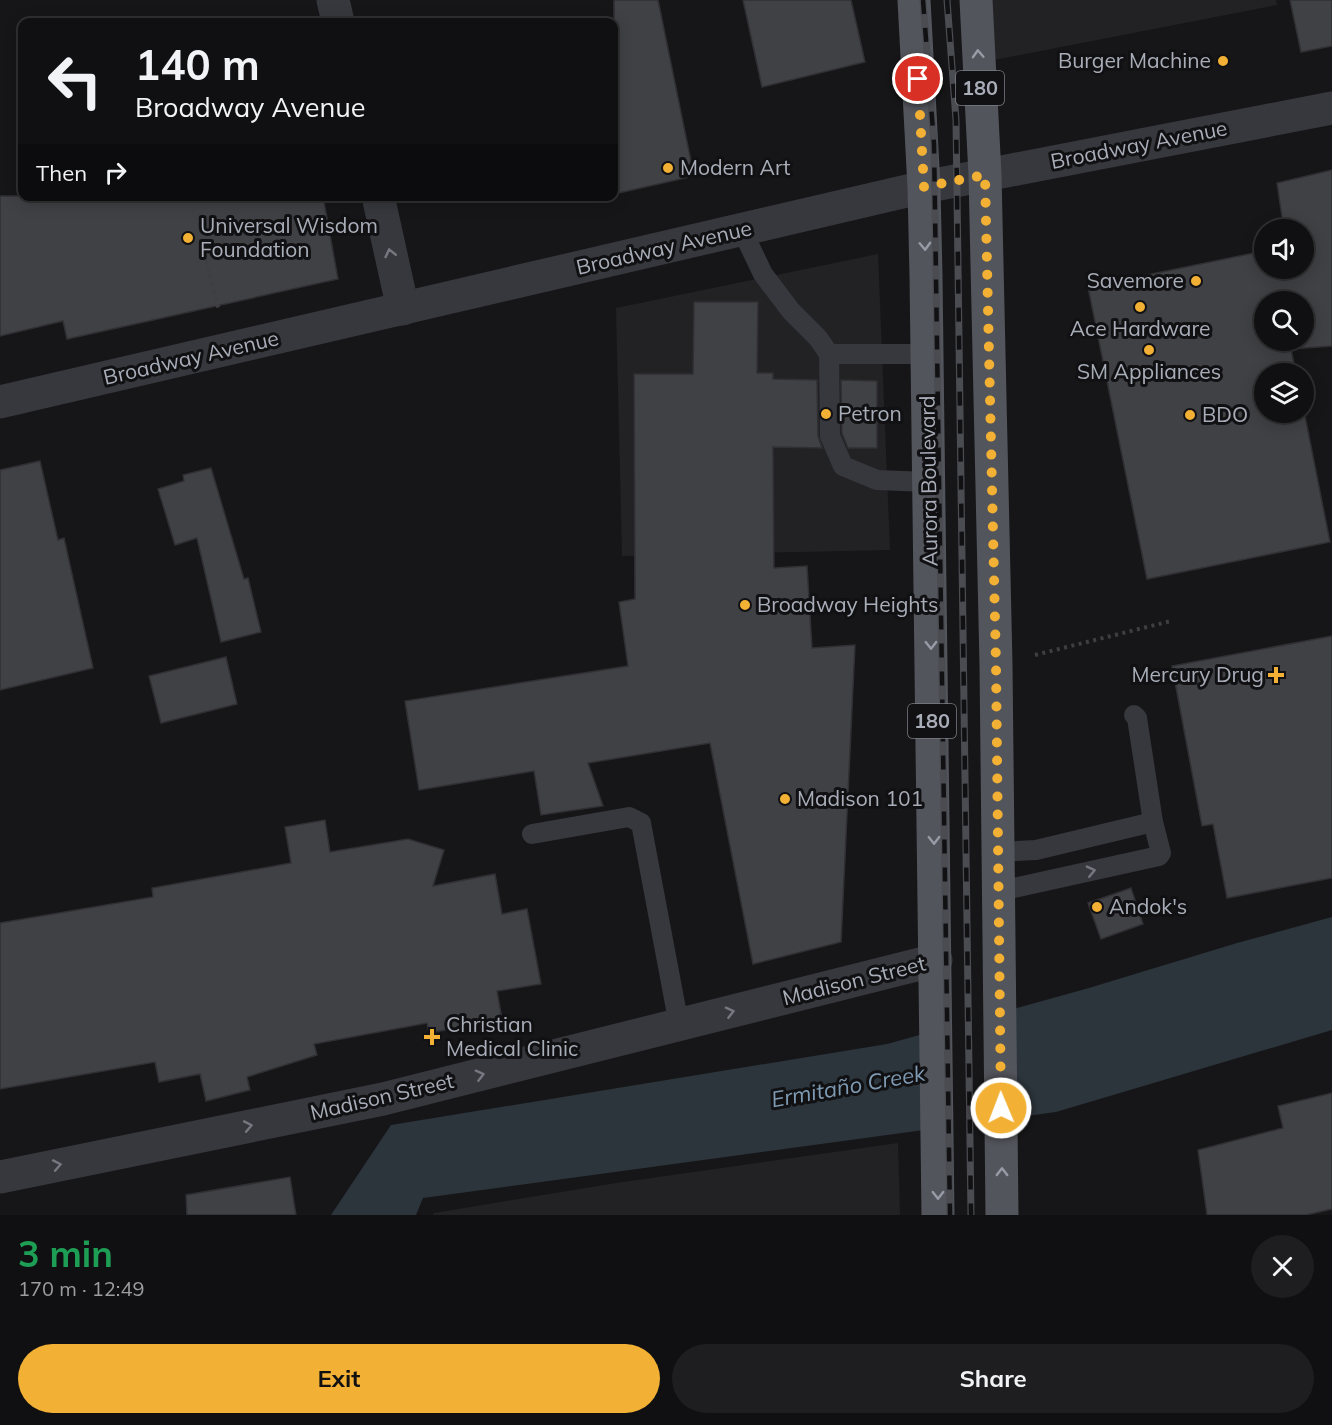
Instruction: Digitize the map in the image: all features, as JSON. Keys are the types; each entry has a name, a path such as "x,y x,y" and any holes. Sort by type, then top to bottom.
{"main road":[{"name":"Aurora Boulevard","path":"914,0 924,187 938,1215"},
{"name":"180","path":"976,0 985,175 996,665 1002,1215"}],"street":[{"path":"333,0 337,18"},
{"name":"Broadway Avenue","path":"0,402 924,187 1332,108"},
{"path":"379,201 403,309"},
{"name":"Madison Street","path":"0,1177 383,1099 936,960"}],"lane":[{"path":"742,230 763,274 830,354 830,436 843,466 877,480 928,482"},
{"path":"830,354 927,354"},
{"path":"1000,891 1159,856 1161,847 1153,822 1137,718 1134,715"},
{"path":"532,834 628,817 641,823 679,1024"},
{"path":"999,852 1036,850 1153,822"}],"path":[{"path":"201,239 217,305"},
{"path":"996,665 1171,621"}],"shaded area":[{"path":"990,0 1276,0 1277,5 994,60"},
{"path":"878,254 890,550 622,556 616,308"},
{"path":"898,1143 900,1215 433,1215 616,1183"}],"water":[{"name":"Ermitaño Creek","path":"1332,917 1332,1030 1056,1112 423,1198 416,1215 331,1215 391,1125 887,1044"}],"pier":[{"path":"1003,1009 1006,1122 927,1133 924,1031"}],"building":[{"path":"614,0 658,0 694,176 618,193 618,18 614,18"},
{"path":"743,0 851,0 865,62 762,87"},
{"path":"1290,0 1332,0 1332,46 1301,52"},
{"path":"1332,170 1332,346 1314,347 1314,291 1254,291 1254,351 1291,351 1294,363 1254,363 1254,423 1306,423 1330,542 1147,579 1088,287 1254,253 1254,279 1314,279 1314,219 1282,219 1277,183"},
{"name":"Universal Wisdom Foundation","path":"0,196 18,196 18,201 324,201 338,279 67,339 63,321 0,336"},
{"path":"694,302 758,302 757,373 773,373 773,379 817,380 818,436 822,448 773,447 774,568 807,566 812,648 855,645 841,942 753,964 710,743 588,763 603,806 541,815 534,771 419,790 405,701 628,666 619,602 635,599 634,374 693,374"},
{"path":"841,380 877,381 877,448 848,448 842,433"},
{"path":"40,461 58,540 64,538 93,668 0,690 0,470"},
{"path":"211,468 244,579 248,578 261,632 221,642 197,538 175,545 158,489 184,481 183,475"},
{"path":"1332,636 1332,878 1227,898 1213,824 1202,826 1172,666"},
{"path":"226,657 237,704 161,723 149,676"},
{"path":"325,820 330,852 408,839 444,850 433,886 495,874 502,914 527,909 541,984 497,991 502,1019 429,1033 427,1023 314,1044 317,1055 247,1077 250,1090 206,1101 200,1074 159,1082 155,1062 0,1089 0,923 153,897 152,888 291,863 285,827"},
{"path":"1131,888 1143,924 1101,939 1088,903"},
{"path":"1332,1093 1332,1209 1306,1215 1207,1215 1198,1150 1283,1128 1278,1106"},
{"path":"290,1177 296,1215 187,1215 186,1195"}],"railway":[{"path":"923,0 934,144 950,1215"},
{"path":"947,0 956,120 971,1215"}],"place":[{"name":"Burger Machine","path":"1223,61"},
{"name":"Modern Art","path":"668,168"},
{"name":"Universal Wisdom Foundation","path":"188,238"},
{"name":"Savemore","path":"1196,281"},
{"name":"Ace Hardware","path":"1140,307"},
{"name":"SM Appliances","path":"1149,350"},
{"name":"Petron","path":"826,414"},
{"name":"BDO","path":"1190,415"},
{"name":"Broadway Heights","path":"745,605"},
{"name":"Mercury Drug","path":"1276,675"},
{"name":"Madison 101","path":"785,799"},
{"name":"Andok's","path":"1097,907"},
{"name":"Christian Medical Clinic","path":"432,1037"}],"route":[{"path":"918,79 924,187 985,175 1000,891 1001,1108"}]}
